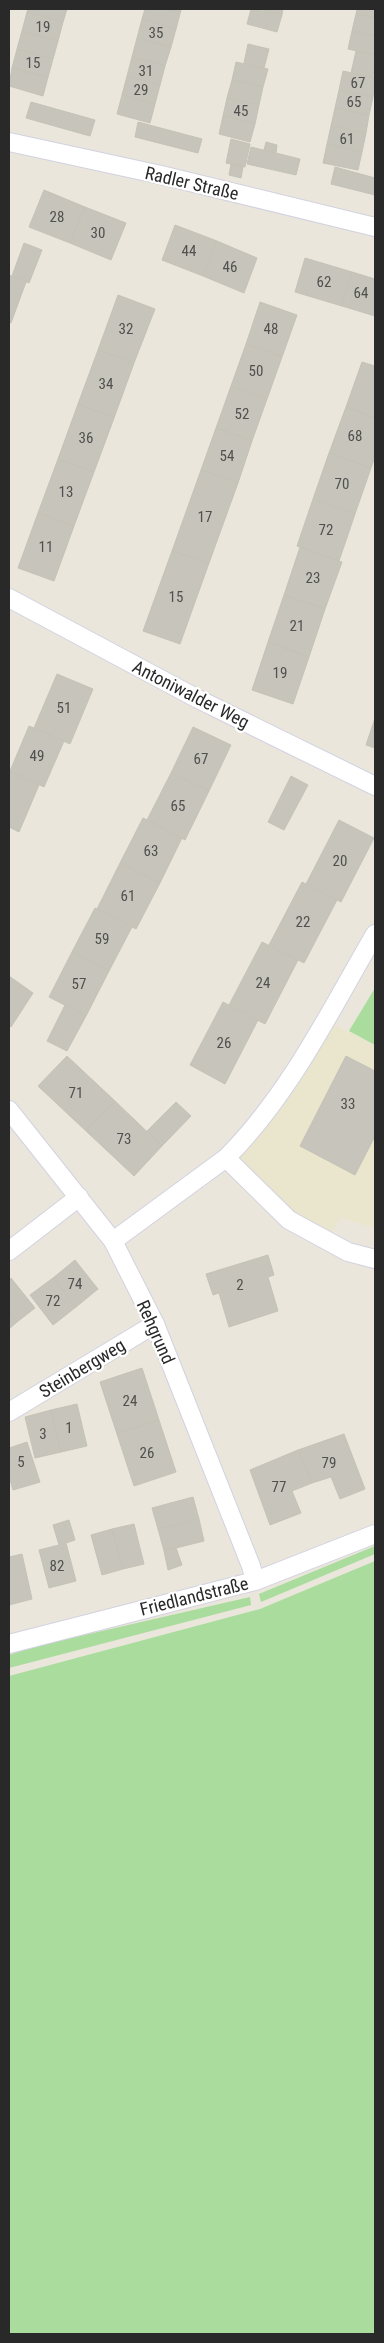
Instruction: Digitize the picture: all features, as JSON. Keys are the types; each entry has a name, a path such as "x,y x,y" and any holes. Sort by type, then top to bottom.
{"street":[{"name":"Radler Straße","path":"9,142 152,173 375,227"},
{"name":"Antoniwalder Weg","path":"9,598 198,699 375,786"},
{"path":"113,1241 226,1158 238,1146 300,1065 375,934"},
{"name":"Rehgrund","path":"9,1110 113,1241 155,1324 251,1566 255,1581"},
{"path":"226,1158 289,1220 348,1252 375,1259"},
{"path":"9,1251 79,1197"},
{"name":"Steinbergweg","path":"9,1412 155,1324"},
{"name":"Friedlandstraße","path":"9,1644 255,1581 375,1534"}],"shaded area":[{"path":"333,1024 375,1045 375,1228 341,1218 331,1233 294,1214 236,1159"}],"green space":[{"path":"375,988 375,1045 349,1031"},
{"path":"375,1546 375,1554 261,1602 259,1594"},
{"path":"375,1561 375,2334 9,2334 9,1676 260,1609"},
{"path":"250,1597 251,1605 9,1668 9,1655 41,1645"}],"building":[{"path":"28,9 67,9 63,22 27,12"},
{"path":"145,9 181,10 176,29 142,19"},
{"path":"251,9 282,15 277,32 247,24"},
{"path":"258,9 283,9 282,15"},
{"path":"357,9 375,9 375,18 356,14"},
{"path":"27,12 63,22 58,41 22,31"},
{"path":"356,14 375,18 375,36 352,31"},
{"path":"142,19 176,29 171,47 137,38"},
{"path":"22,31 58,41 53,59 17,49"},
{"path":"352,31 375,36 375,55 348,49"},
{"path":"137,38 171,47 165,66 132,57"},
{"path":"248,44 269,49 264,68 244,63"},
{"path":"17,49 53,59 48,77 12,68"},
{"path":"356,51 375,55 373,78 351,73"},
{"path":"132,57 165,66 160,85 127,76"},
{"path":"236,62 268,69 263,87 232,80"},
{"path":"12,68 48,77 43,96 9,86"},
{"path":"343,71 375,78 373,97 339,90"},
{"path":"127,76 160,85 155,104 122,95"},
{"path":"232,80 263,87 259,105 227,98"},
{"path":"339,90 373,97 369,115 335,108"},
{"path":"122,95 155,104 150,123 117,114"},
{"path":"227,98 259,105 255,124 223,116"},
{"path":"31,102 95,120 90,136 26,118"},
{"path":"335,108 369,115 366,133 331,126"},
{"path":"223,116 255,124 250,142 219,134"},
{"path":"138,122 202,139 198,153 135,137"},
{"path":"331,126 366,133 362,152 327,144"},
{"path":"231,139 250,144 245,167 226,163"},
{"path":"266,142 277,145 276,153 264,150"},
{"path":"327,144 362,152 358,170 323,163"},
{"path":"251,147 300,159 296,175 247,164"},
{"path":"231,164 243,167 241,178 229,175"},
{"path":"335,167 375,178 375,195 331,184"},
{"path":"44,190 85,207 70,243 29,227"},
{"path":"85,207 126,223 111,260 70,243"},
{"path":"175,225 217,241 203,276 162,260"},
{"path":"217,241 257,258 244,293 203,276"},
{"path":"24,243 42,250 29,283 12,276"},
{"path":"305,258 352,272 342,306 295,292"},
{"path":"352,272 375,279 375,316 342,306"},
{"path":"9,275 26,282 11,323 9,322"},
{"path":"118,295 155,309 134,363 98,350"},
{"path":"260,302 297,315 282,357 246,344"},
{"path":"246,344 282,357 267,399 231,386"},
{"path":"98,350 134,363 114,418 78,404"},
{"path":"362,362 375,366 375,418 346,407"},
{"path":"231,386 267,399 252,441 216,428"},
{"path":"78,404 114,418 94,472 58,459"},
{"path":"346,407 375,418 375,457 371,468 329,453"},
{"path":"216,428 252,441 238,483 201,470"},
{"path":"329,453 371,468 355,514 313,499"},
{"path":"58,459 94,472 74,526 38,513"},
{"path":"201,470 238,483 209,563 172,551"},
{"path":"313,499 355,514 339,561 297,546"},
{"path":"38,513 74,526 54,581 18,568"},
{"path":"300,547 342,562 325,609 284,595"},
{"path":"172,551 209,563 180,644 143,631"},
{"path":"284,595 325,609 309,657 268,642"},
{"path":"268,642 309,657 293,704 252,690"},
{"path":"57,674 93,689 70,744 34,728"},
{"path":"375,718 375,748 366,745"},
{"path":"29,726 64,741 44,787 10,771"},
{"path":"193,727 231,745 209,791 171,773"},
{"path":"9,771 39,785 19,832 9,827"},
{"path":"171,773 209,791 185,840 147,820"},
{"path":"291,776 308,785 284,830 268,822"},
{"path":"143,818 182,838 160,883 120,863"},
{"path":"339,820 374,838 341,902 306,884"},
{"path":"120,863 160,883 136,929 97,909"},
{"path":"302,882 337,900 304,963 269,945"},
{"path":"95,908 132,927 109,971 72,952"},
{"path":"262,942 298,960 265,1024 229,1005"},
{"path":"72,952 109,971 86,1016 49,997"},
{"path":"9,976 33,993 11,1027 9,1025"},
{"path":"223,1002 258,1020 225,1084 190,1065"},
{"path":"65,1005 86,1016 67,1051 47,1041"},
{"path":"67,1056 115,1101 86,1131 38,1086"},
{"path":"346,1056 375,1071 375,1136 355,1175 300,1146"},
{"path":"115,1101 162,1146 134,1176 86,1131"},
{"path":"176,1102 191,1116 162,1146 147,1131"},
{"path":"268,1255 274,1275 268,1277 278,1311 229,1327 219,1293 213,1295 206,1274"},
{"path":"75,1260 98,1289 76,1307 53,1278"},
{"path":"11,1278 35,1308 17,1322 9,1312 9,1280"},
{"path":"53,1278 76,1307 53,1325 30,1295"},
{"path":"9,1312 17,1322 9,1329"},
{"path":"142,1368 159,1420 117,1434 100,1382"},
{"path":"77,1404 87,1446 61,1452 51,1410"},
{"path":"51,1410 61,1452 35,1458 25,1417"},
{"path":"159,1420 176,1472 134,1486 117,1434"},
{"path":"344,1434 365,1489 340,1499 331,1477 312,1483 298,1450"},
{"path":"27,1442 40,1482 13,1490 9,1476 9,1448"},
{"path":"298,1450 312,1483 292,1491 301,1513 270,1525 250,1470"},
{"path":"193,1497 199,1519 158,1529 152,1508"},
{"path":"199,1519 204,1541 164,1551 158,1529"},
{"path":"69,1520 75,1540 66,1543 76,1581 49,1588 39,1550 59,1545 53,1525"},
{"path":"134,1524 144,1564 123,1569 112,1529"},
{"path":"112,1529 123,1569 102,1575 91,1535"},
{"path":"176,1548 182,1565 168,1570 164,1551"},
{"path":"22,1554 32,1599 9,1605 9,1557"}]}
